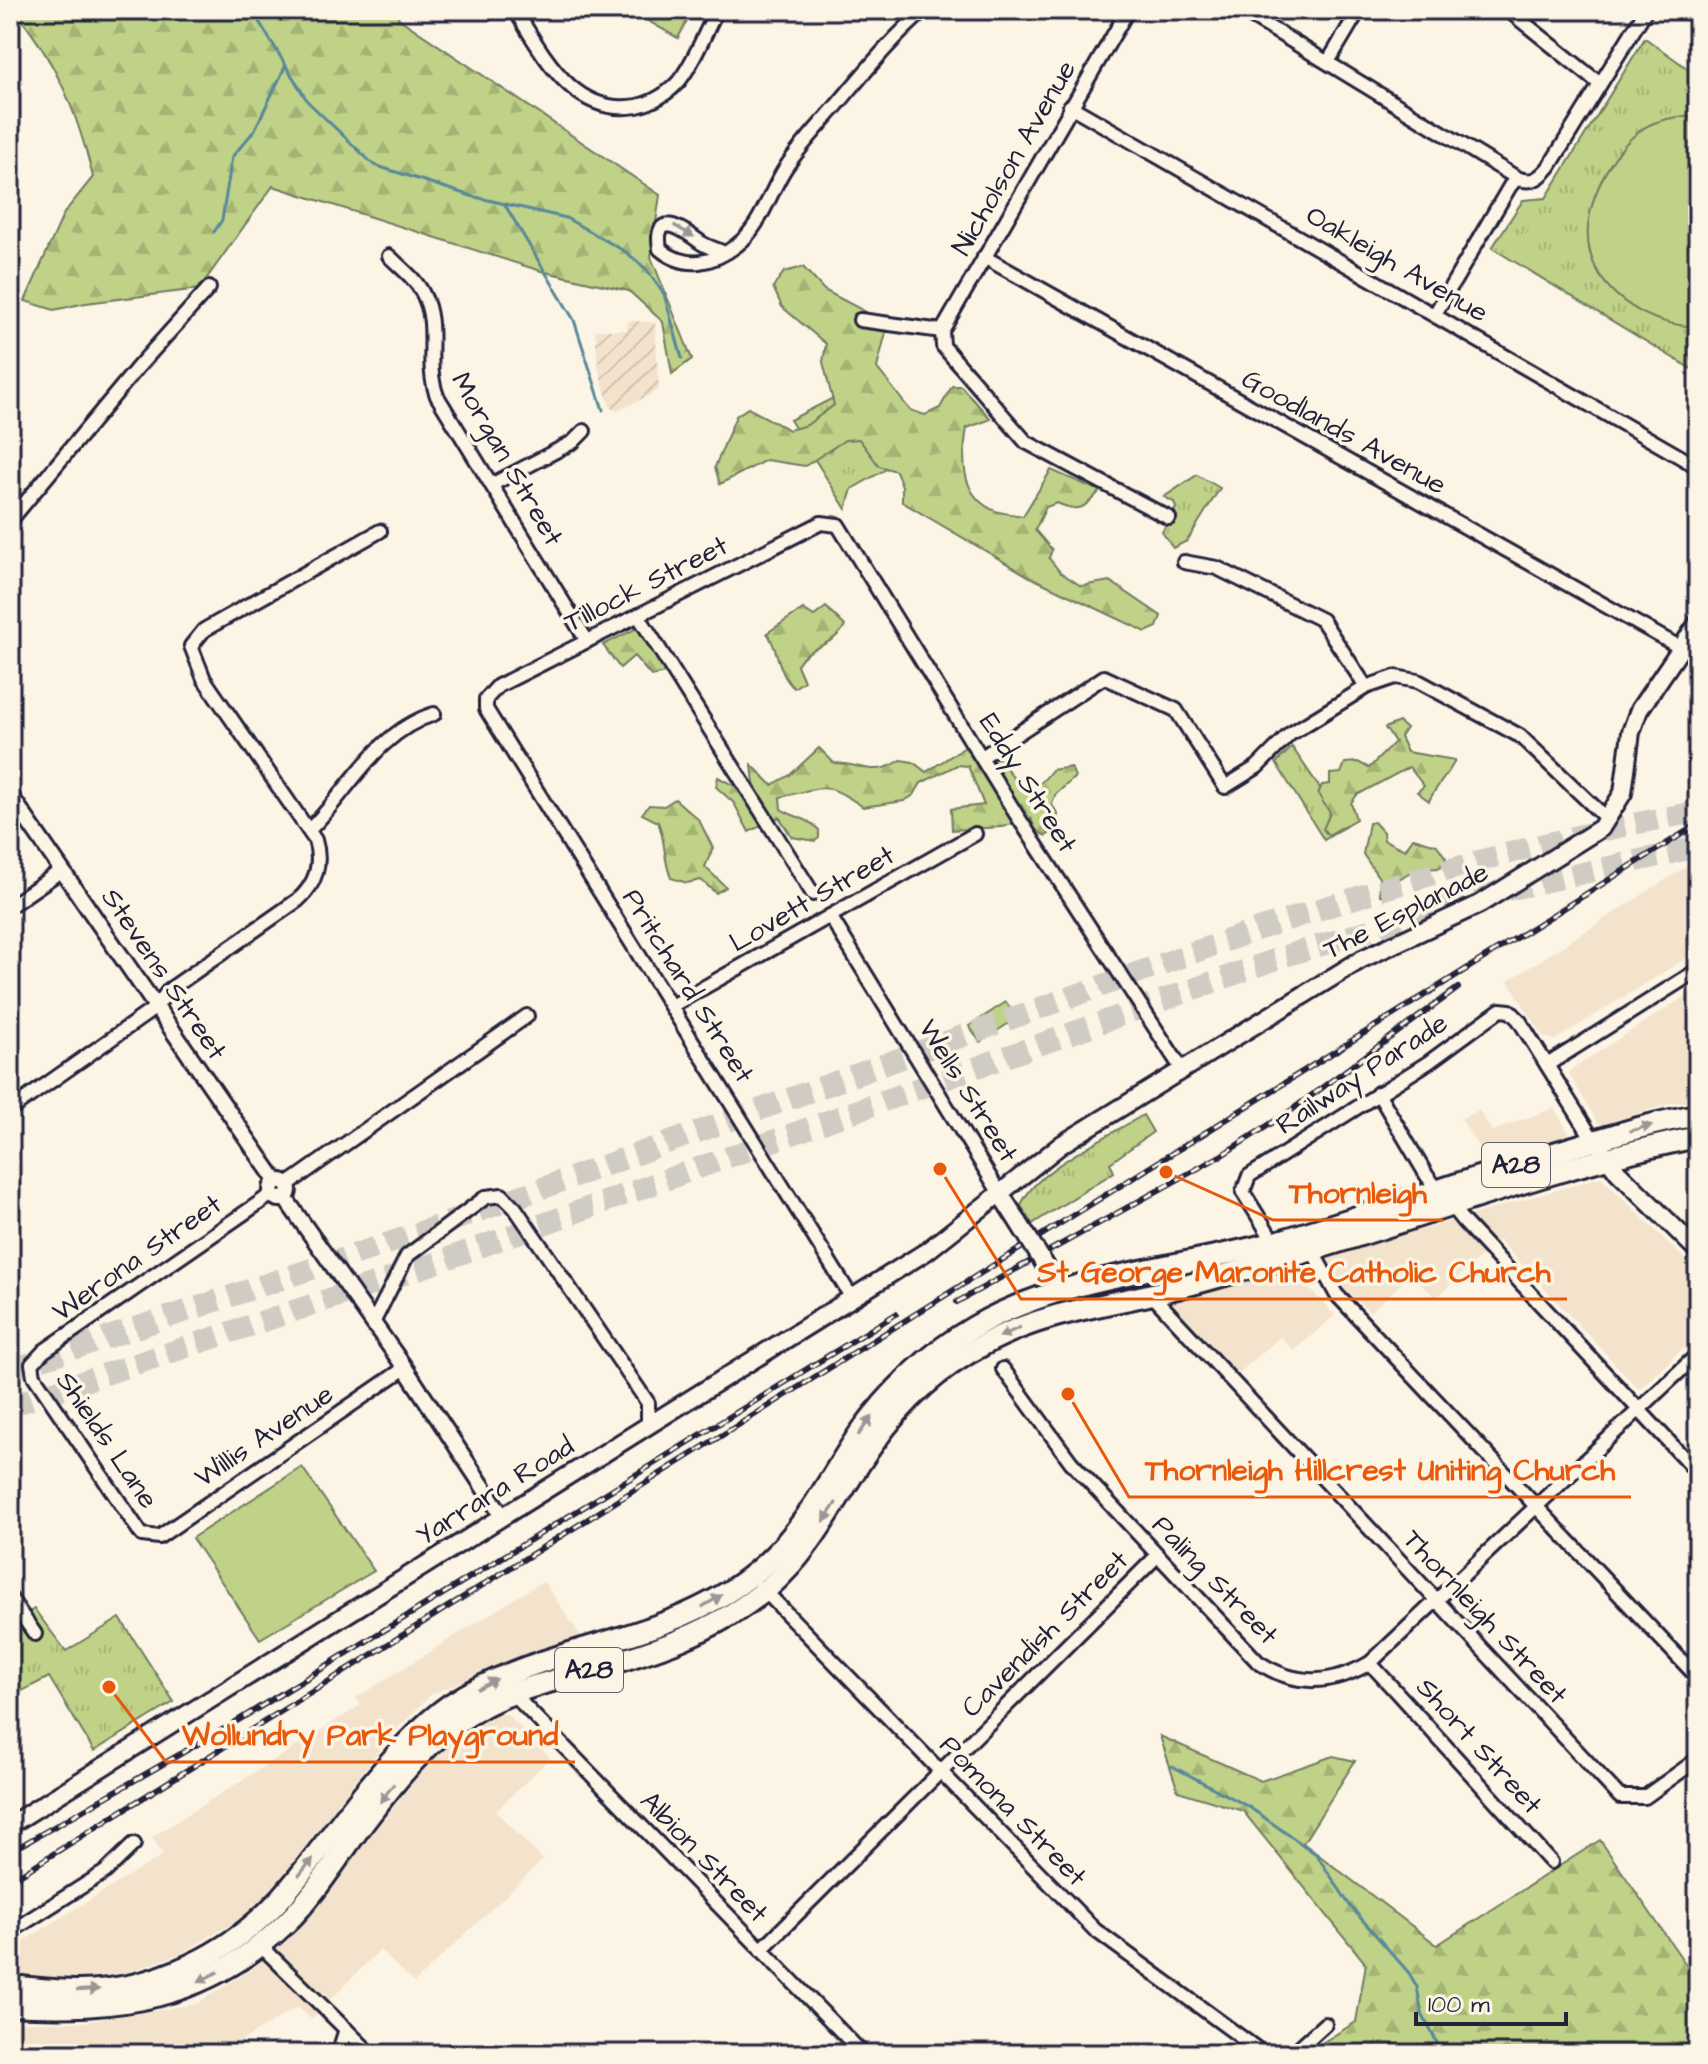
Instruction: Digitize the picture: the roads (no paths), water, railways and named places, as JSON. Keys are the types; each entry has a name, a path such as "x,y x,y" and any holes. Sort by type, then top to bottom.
{"highway":[{"name":"A28","path":"10,1986 98,1990 150,1981 188,1966 230,1942 271,1909 400,1751 451,1704 509,1674 672,1622 757,1583 875,1412 924,1363 972,1328 1008,1309 1062,1292 1274,1242 1594,1141 1698,1115"},
{"name":"A28","path":"10,2005 116,2006 162,1997 209,1978 260,1945 289,1920 428,1744 459,1721 512,1693 661,1649 700,1633 812,1540 889,1422 936,1376 983,1344 1017,1328 1312,1250 1608,1160 1698,1137"},
{"path":"1062,1292 1070,1300 1124,1300"}],"main road":[{"name":"The Esplanade","path":"999,1192 1062,1144 1383,947 1488,899 1592,835 1608,820 1626,782 1631,732 1639,710 1698,623"},
{"path":"1594,1141 1608,1160 1698,1251"},
{"name":"Wells Street","path":"999,1192 1062,1292"},
{"name":"Yarrara Road","path":"11,1821 927,1251 999,1192"}],"street":[{"path":"515,10 550,65 572,90 603,107 624,108 647,104 679,81 717,10"},
{"path":"724,253 702,244 683,226 671,224 663,227 658,238 660,249 682,262 709,261 724,253 751,230 786,166 895,37 925,10"},
{"name":"Nicholson Avenue","path":"942,331 1128,10"},
{"path":"1241,10 1517,178 1530,181 1543,174 1646,10"},
{"path":"1328,62 1359,10"},
{"path":"1508,10 1600,84"},
{"name":"Oakleigh Avenue","path":"1070,106 1698,467"},
{"path":"1435,314 1517,178"},
{"name":"Morgan Street","path":"389,256 426,299 430,320 432,383 587,641"},
{"name":"Goodlands Avenue","path":"984,257 1681,648"},
{"path":"10,521 138,367 209,288"},
{"path":"860,320 942,331 943,346 1026,442 1169,518"},
{"path":"493,484 573,442 584,431"},
{"name":"Tillock Street","path":"486,699 498,686 821,523 833,522"},
{"name":"Eddy Street","path":"833,522 843,533 1183,1071"},
{"path":"10,1110 155,1008 169,990 307,892 314,880 318,859 309,830 204,679 191,646 204,630 380,531"},
{"path":"1184,562 1217,568 1322,620 1366,687"},
{"path":"638,615 813,894"},
{"path":"982,757 1104,677 1176,710 1225,787 1257,767 1290,734 1366,687 1395,677 1418,681 1511,731 1608,820"},
{"name":"Pritchard Street","path":"486,699 486,709 673,1005 852,1298"},
{"path":"309,830 382,744 413,722 434,714"},
{"name":"Stevens Street","path":"10,795 405,1368 503,1517"},
{"name":"Lovett Street","path":"673,1005 975,834"},
{"path":"10,906 62,870"},
{"name":"Wells Street","path":"830,916 999,1192"},
{"path":"1594,1141 1547,1065 1698,970"},
{"name":"Railway Parade","path":"1274,1242 1243,1192 1249,1176 1429,1062 1495,1012 1505,1009 1515,1014 1547,1065"},
{"name":"Werona Street","path":"32,1364 44,1351 527,1016"},
{"path":"1378,1093 1452,1208 1698,1473"},
{"path":"373,1323 407,1256 486,1197 502,1195 515,1208 648,1403 648,1427"},
{"path":"1312,1250 1336,1294 1698,1678"},
{"name":"Thornleigh Street","path":"1151,1294 1620,1797 1645,1797 1698,1759"},
{"name":"Paling Street","path":"1003,1369 1071,1462 1258,1662 1296,1680 1315,1682 1337,1679 1370,1663 1698,1354"},
{"name":"Shields Lane","path":"32,1364 34,1376 142,1535 149,1538"},
{"name":"Willis Avenue","path":"149,1538 159,1537 405,1368"},
{"name":"Cavendish Street","path":"761,1950 1158,1555"},
{"name":"Pomona Street","path":"757,1583 1095,1930 1264,2054"},
{"path":"10,1598 35,1634"},
{"name":"Short Street","path":"1370,1663 1551,1862"},
{"name":"Albion Street","path":"512,1693 863,2054"},
{"path":"10,1932 105,1872 134,1844"},
{"path":"260,1945 371,2054"},
{"path":"1292,2054 1325,2024"},
{"path":"338,2054 346,2029"}],"waterway":[{"path":"252,10 308,102 374,165 471,196 566,218 626,252 646,269 664,294 682,358"},
{"path":"214,232 222,220 232,157 254,131 286,65"},
{"path":"505,205 574,320 603,410"},
{"path":"1172,1766 1249,1807 1316,1854 1351,1907 1409,1973 1417,1987 1422,2014 1443,2054"}],"tunnel":[{"path":"10,1370 410,1236 1253,931 1529,848 1698,812"},
{"path":"10,1406 413,1271 1285,956 1485,895 1698,847"}],"railway":[{"path":"10,1881 1698,824"},
{"path":"957,1302 1222,1155 1289,1112 1458,988"},
{"path":"10,1852 229,1726 896,1314"}],"place":[{"name":"St George Maronite Catholic Church","path":"940,1169"},
{"name":"Thornleigh","path":"1166,1172"},
{"name":"Thornleigh Hillcrest Uniting Church","path":"1068,1394"},
{"name":"Wollundry Park Playground","path":"109,1687"}]}
